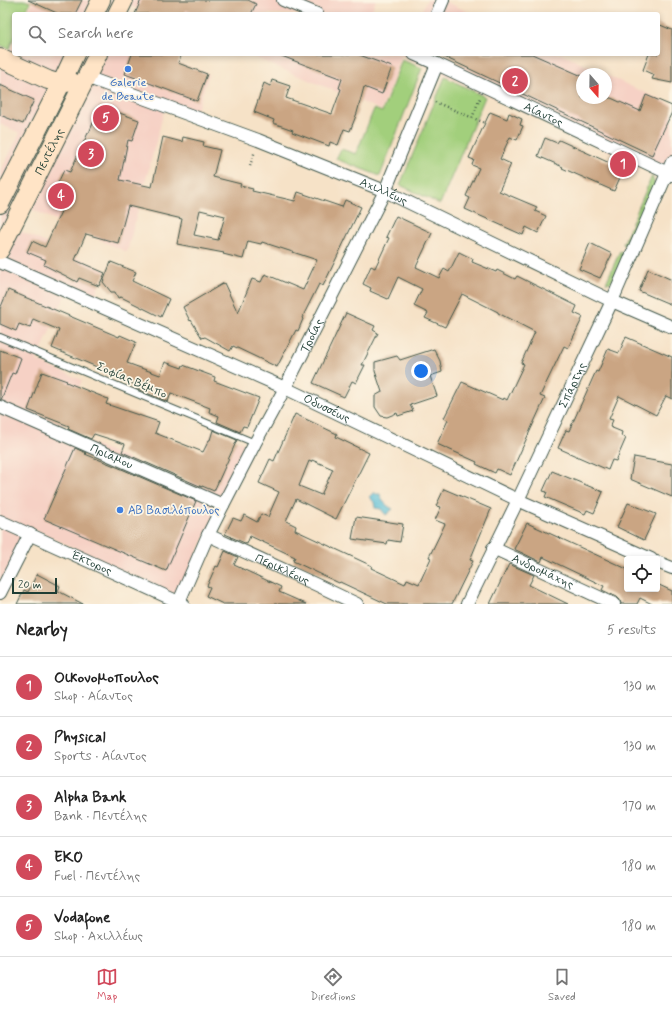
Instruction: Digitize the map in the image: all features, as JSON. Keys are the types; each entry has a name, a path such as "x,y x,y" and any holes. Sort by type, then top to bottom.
{"main road":[{"path":"95,12 101,0"},
{"path":"118,12 124,0"},
{"name":"Πεντέλης","path":"0,204 74,56"},
{"name":"Πεντέλης","path":"0,250 97,56"},
{"path":"0,58 41,77 61,84 73,82 86,77"}],"street":[{"path":"283,0 312,12"},
{"path":"438,12 443,0"},
{"name":"Αίαντος","path":"419,56 670,170"},
{"name":"Τροίας","path":"180,603 208,535 223,505 386,191 437,64"},
{"name":"Αχιλλέως","path":"86,77 258,140 386,191 612,301 672,327"},
{"name":"Σπάρτης","path":"467,604 612,301 670,170"},
{"name":"Οδυσσέως","path":"0,262 285,388 518,500 644,556"},
{"name":"Πριάμου","path":"0,407 223,505"},
{"name":"Έκτορος","path":"0,521 180,603"},
{"path":"0,593 30,534"},
{"name":"Περικλέους","path":"208,535 357,604"},
{"name":"Ανδρομάχης","path":"494,548 614,604"},
{"path":"660,563 672,568"}],"lane":[{"name":"Σοφίας Βέμπο","path":"0,337 255,443"}],"path":[{"path":"472,118 484,86"},
{"path":"423,97 485,123"}],"shaded area":[{"path":"33,0 376,0 371,12 144,12 130,6 127,12 28,12"},
{"path":"427,0 442,0 469,12 421,12"},
{"path":"12,46 12,56 160,56 209,74 194,118 165,107 127,252 31,209 20,231 106,271 94,297 69,286 37,361 82,380 61,430 188,485 213,430 248,445 177,596 29,527 0,584 0,173 20,133 0,124 0,71"},
{"path":"251,56 402,56 381,110"},
{"path":"404,56 565,56 591,68 576,68 576,104 612,104 612,78 672,105 672,155 663,176"}],"green space":[{"path":"0,0 24,0 30,2 26,12 12,12 12,42 9,49 0,45"},
{"path":"402,60 422,68 380,176 336,159 341,149 356,154 374,109 382,112"},
{"path":"445,77 485,97 440,204 400,185"},
{"path":"652,176 655,189 628,247 623,244"},
{"path":"620,251 625,254 613,280 606,283"}],"water":[{"path":"374,492 376,494 380,494 385,503 393,509 386,515 381,509 375,508 374,502 369,497"}],"building":[{"path":"28,0 82,0 76,12 55,12"},
{"path":"141,0 248,0 256,4 252,12 192,12 186,10 186,12 136,12"},
{"path":"660,25 672,30 672,83 652,79 654,75 643,70 648,56 660,56"},
{"path":"131,56 181,56 178,63 207,74 197,101 125,74"},
{"path":"282,56 362,56 392,67 382,94 364,87 357,113 350,131 344,129 338,145 330,142 329,146 292,132 293,130 273,123 274,120 254,112 264,83 270,86 272,80 290,86 286,98 332,114 341,89 339,88 342,79"},
{"path":"442,56 537,56 576,73 576,104 612,104 612,98 640,111 646,95 672,106 672,112 652,155"},
{"path":"0,85 34,100 23,124 0,115"},
{"path":"100,106 139,120 132,141 128,140 120,180 152,187 163,137 182,142 183,137 204,142 203,146 220,150 213,177 241,184 240,186 253,189 252,191 295,201 298,192 342,207 345,200 361,207 323,286 319,284 302,318 303,319 298,331 296,330 277,367 233,346 230,351 205,337 202,338 191,320 190,321 183,307 224,283 238,313 252,279 261,282 265,274 303,290 317,260 262,242 261,244 248,241 243,259 223,254 224,253 177,244 182,219 128,206 118,243 86,234 75,260 105,273 99,286 79,278 77,282 44,265 46,260 27,252 32,241 45,247 63,207 50,200 64,170 70,172","holes":["200,210 225,216 218,240 194,235"]},
{"path":"490,112 507,119 509,113 522,119 520,125 523,126 517,140 510,137 500,159 511,164 499,191 537,207 535,211 546,216 538,233 526,227 523,235 465,209 470,198 466,196 479,168 472,165 474,160 469,158"},
{"path":"545,138 557,143 559,140 614,165 612,169 622,173 614,191 538,156"},
{"path":"396,216 432,233 416,267 439,278 444,269 449,272 459,252 473,259 472,262 496,272 497,270 515,279 517,276 577,306 574,313 583,317 568,348 564,346 540,396 545,398 510,475 497,469 495,473 476,464 477,462 437,444 448,420 444,418 462,382 503,400 504,398 507,400 524,364 521,363 535,332 462,294 445,327 425,318 428,313 414,306 422,289 398,277 388,299 370,291 371,288 363,284 371,266 375,268 389,238 386,237"},
{"path":"590,243 612,254 600,278 579,269"},
{"path":"111,262 136,272 132,281 169,299 161,317 121,297 118,298 115,292 111,292 103,282"},
{"path":"648,269 672,280 672,305 639,291"},
{"path":"8,290 119,337 120,335 136,342 127,363 160,375 165,362 182,368 183,365 215,377 214,381 259,398 247,427 243,426 240,432 217,422 219,416 209,412 210,408 171,393 168,402 137,389 138,386 103,371 104,370 52,348 59,330 33,319 30,328 19,324 16,331 0,324 0,309"},
{"path":"346,313 375,326 373,330 378,333 362,365 365,365 356,383 352,381 344,397 313,383"},
{"path":"626,337 672,357 672,399 666,396 656,415 619,396 609,419 613,420 610,427 622,432 621,436 626,438 616,461 612,460 608,470 558,448 566,430 569,431 596,371 598,372 608,349 619,353"},
{"path":"434,349 440,361 442,372 430,376 437,396 410,405 413,411 398,416 397,413 387,417 381,416 375,407 375,396 382,392 375,371 375,362 397,356 400,360"},
{"path":"0,350 21,358 15,374 12,373 1,400 0,400"},
{"path":"42,372 108,399 106,404 159,422 155,433 203,452 210,440 213,430 237,440 214,491 122,452 125,444 94,434 91,439 68,429 69,426 28,410"},
{"path":"295,414 337,434 336,437 369,453 336,519 296,499 286,521 296,526 295,530 372,566 371,568 405,584 407,579 419,584 431,558 429,557 445,524 435,520 441,507 436,506 444,489 491,509 470,560 473,561 452,604 387,604 293,561 295,557 250,536 247,544 225,534 233,518 241,521 244,515 257,522 261,514 268,517 279,492 259,483 270,459 274,461","holes":["312,460 333,469 321,495 299,486 309,461 311,462"]},
{"name":"ΑΒ Βασιλόπουλος","path":"75,448 86,453 85,454 196,501 166,571 44,519"},
{"path":"634,457 672,464 672,497 630,479"},
{"path":"552,471 603,492 594,513 587,510 585,514 545,497 547,492 543,491"},
{"path":"628,503 656,514 644,540 617,527"},
{"path":"356,517 403,524 400,542 388,540 387,544 352,539"},
{"path":"527,523 624,568 624,592 660,592 660,585 672,591 672,604 652,604 640,598 637,604 621,604 617,597 602,590 604,586 543,557 541,562 514,549"},
{"path":"225,551 238,557 234,565 281,587 279,592 306,604 223,604 206,596 210,587 207,586"},
{"path":"509,564 534,575 529,585 568,604 490,604"},
{"path":"37,574 60,586 58,591 83,604 17,604 24,590 28,592"}],"place":[{"name":"Galerie de Beaute","path":"128,69"},
{"name":"Physical","path":"515,81"},
{"name":"Vodafone","path":"106,118"},
{"name":"Alpha Bank","path":"91,154"},
{"name":"Οικονομοπουλος","path":"623,164"},
{"name":"EKO","path":"61,196"},
{"name":"ΑΒ Βασιλόπουλος","path":"120,510"}]}
